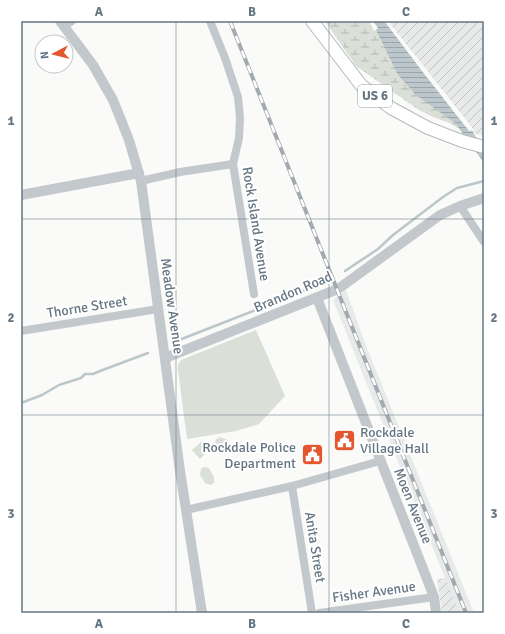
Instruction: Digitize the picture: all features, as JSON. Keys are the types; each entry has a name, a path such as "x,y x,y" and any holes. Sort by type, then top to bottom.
{"main road":[{"name":"US 6","path":"312,21 361,85 391,108 428,128 462,141 484,147"}],"street":[{"name":"Rock Island Avenue","path":"210,21 225,58 238,97 240,118 239,138 233,164 254,294"},
{"name":"Meadow Avenue","path":"66,23 113,100 129,140 140,177 186,510 202,613"},
{"path":"21,195 233,164"},
{"name":"Brandon Road","path":"165,358 338,289 350,282 440,216 460,206 484,198"},
{"path":"460,206 484,242"},
{"name":"Moen Avenue","path":"317,298 434,597 436,613"},
{"name":"Thorne Street","path":"21,331 158,309"},
{"path":"186,510 292,486 380,461"},
{"name":"Anita Street","path":"292,486 312,613"},
{"name":"Fisher Avenue","path":"319,613 434,597"}],"shaded area":[{"path":"373,21 386,22 470,127 484,151 484,163 455,123 416,95 398,75 376,30 378,28"},
{"path":"383,21 484,21 484,136 474,133 471,130"},
{"path":"346,290 365,343 474,613 459,613 333,300"},
{"path":"445,578 459,613 442,613 437,579"}],"green space":[{"path":"325,21 369,21 374,31 379,28 394,32 459,129 452,124 419,110 356,66"},
{"path":"256,330 285,396 259,424 236,431 187,439 178,370 178,365 181,360"},
{"path":"220,437 228,440 229,445 218,447 215,443 216,439"},
{"path":"202,441 210,449 200,459 192,450"},
{"path":"204,467 209,468 214,477 214,483 210,485 205,483 200,475 201,469"}],"pier":[{"path":"387,21 474,130 469,131 385,22"}],"waterway":[{"path":"345,271 378,249 393,235 443,197 457,188 484,181"},
{"path":"174,342 299,293 328,279"},
{"path":"21,403 42,395 59,385 81,378 85,374 93,374 148,353"}],"railway":[{"path":"230,21 466,613"}],"place":[{"name":"Rockdale Village Hall","path":"344,440"},
{"name":"Rockdale Police Department","path":"312,455"}]}
